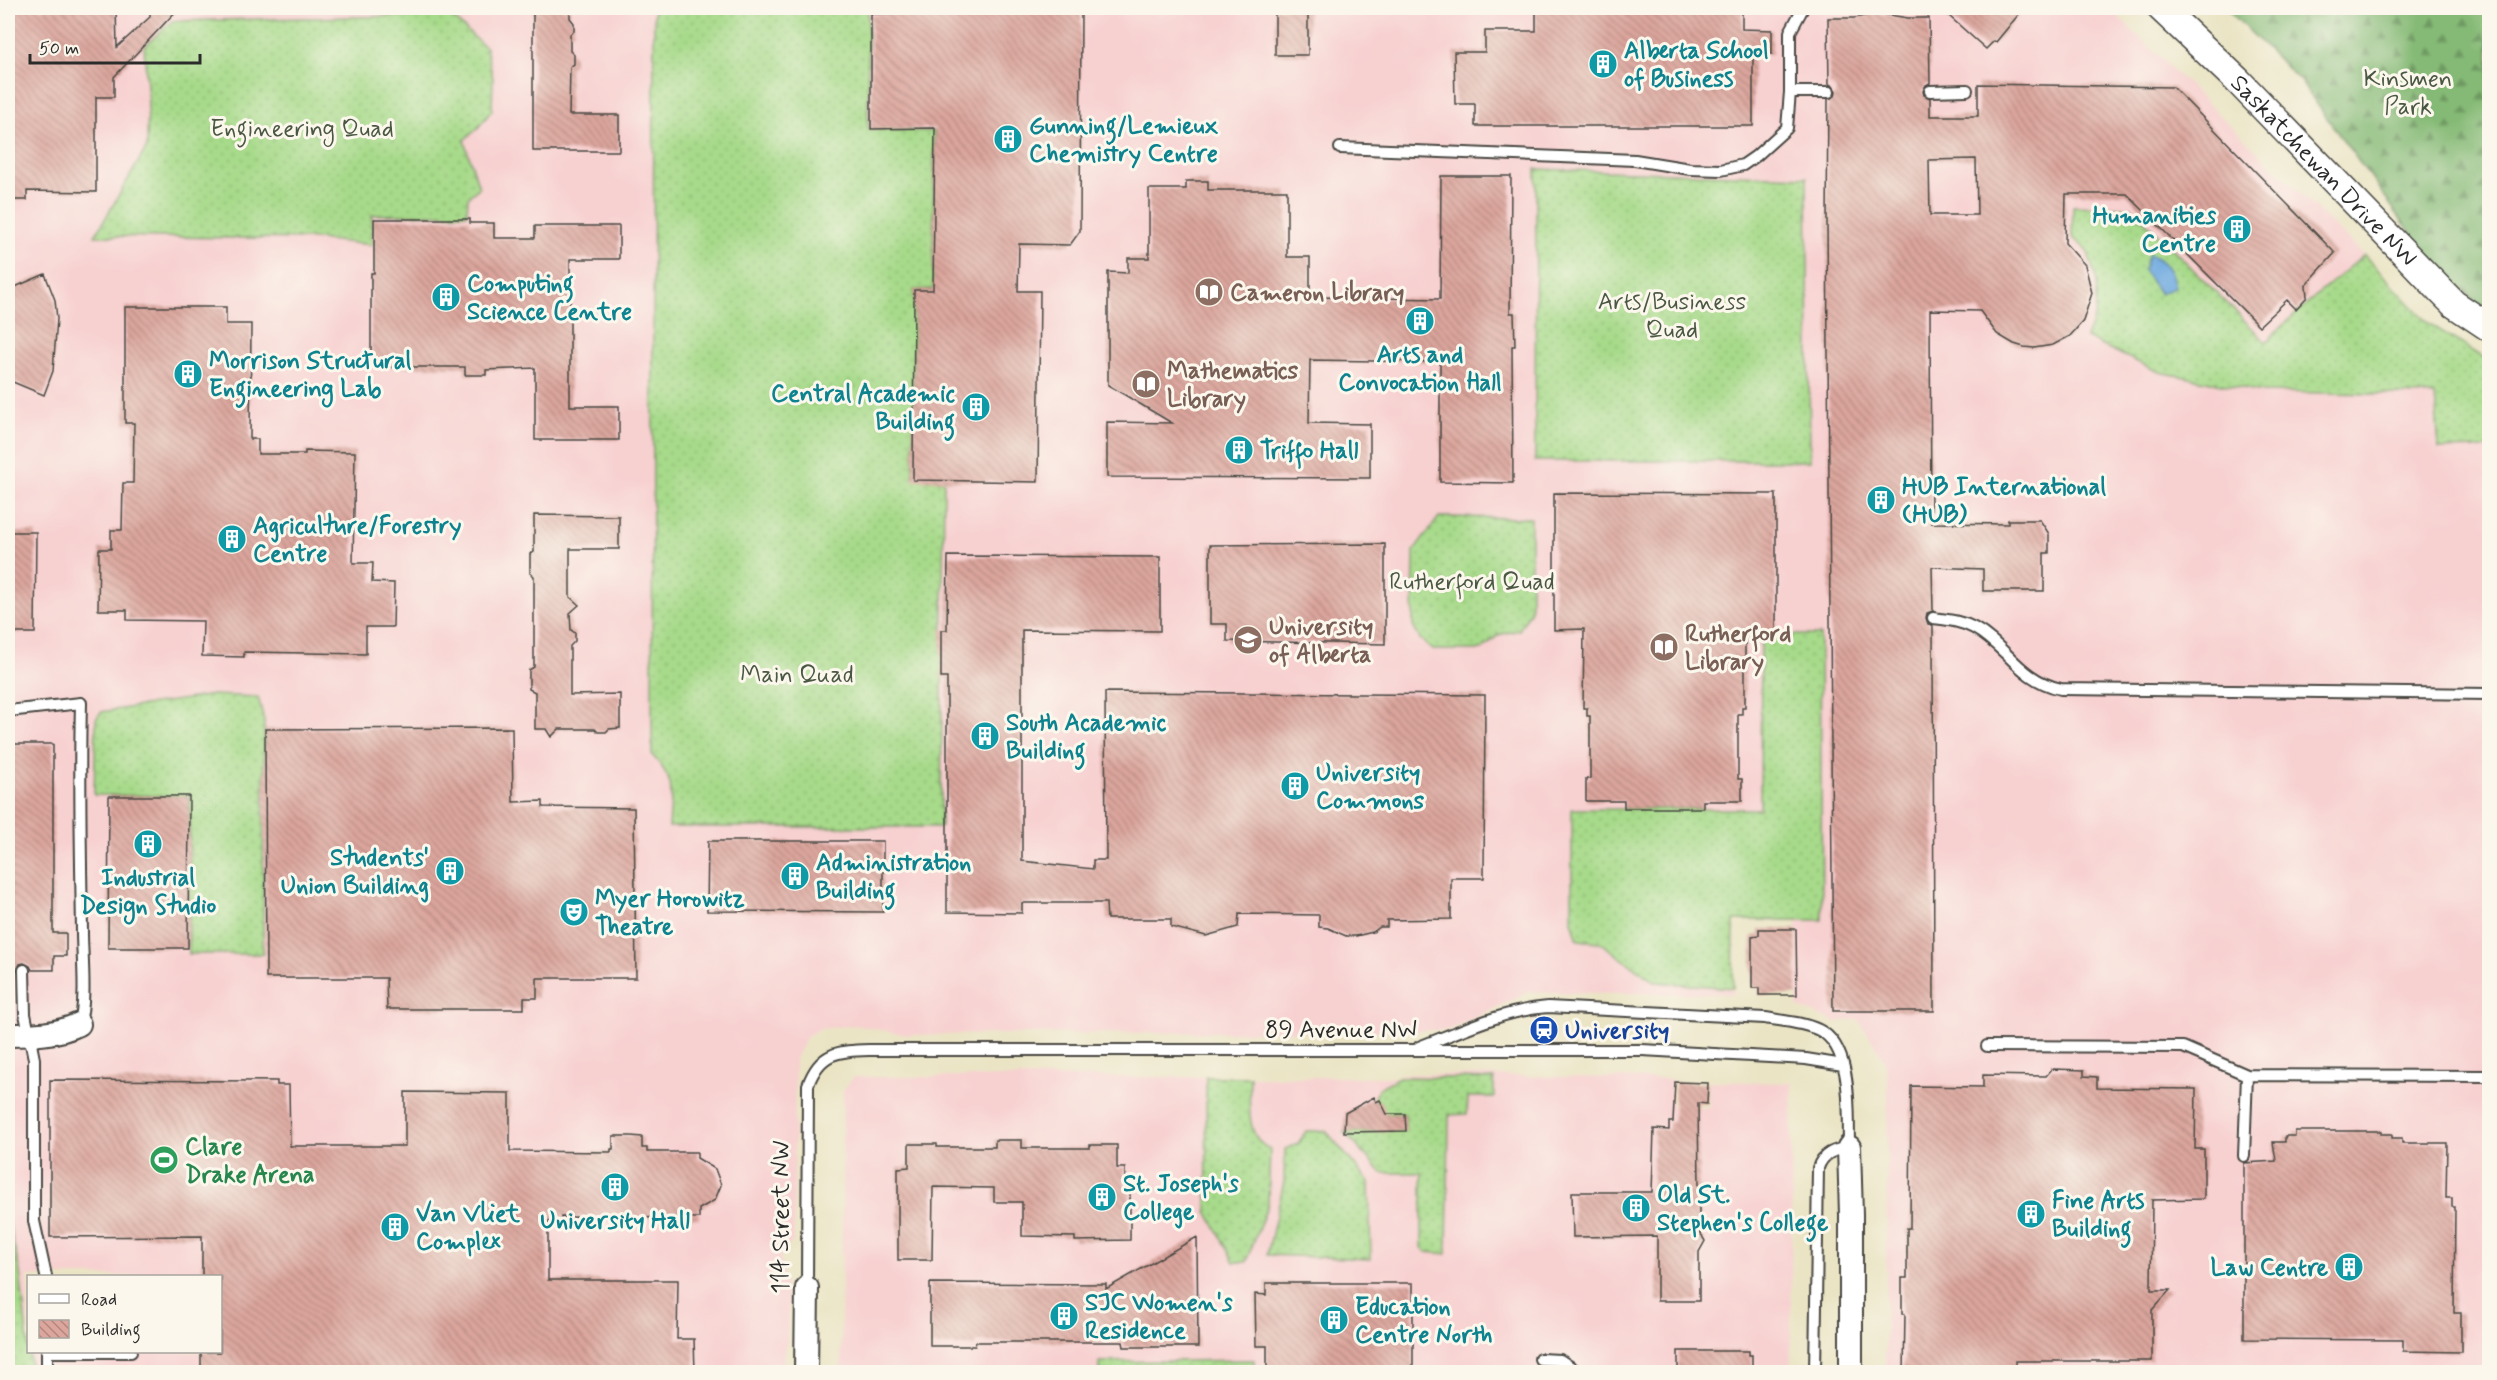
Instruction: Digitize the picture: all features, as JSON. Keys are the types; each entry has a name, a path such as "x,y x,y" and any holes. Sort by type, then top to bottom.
{"street":[{"name":"Saskatchewan Drive NW","path":"2161,8 2237,80 2454,304 2490,328"},
{"path":"17,1035 60,1031 79,1024"},
{"path":"1848,1147 1851,1226 1851,1372"},
{"name":"114 Street NW","path":"806,1372 807,1288"}],"lane":[{"path":"1340,148 1635,160 1690,169 1721,170 1743,165 1787,128 1790,92 1790,32 1803,8"},
{"path":"1930,91 1967,90"},
{"path":"1790,92 1828,92"},
{"path":"1933,618 1963,623 1977,629 2035,680 2048,687 2061,690 2490,693"},
{"path":"8,711 81,703 79,779 83,972 82,1013 79,1024"},
{"path":"24,970 17,1035 34,1059 34,1221 46,1275"},
{"path":"1410,1050 1511,1013 1528,1008 1548,1007 1795,1022 1819,1030 1836,1048 1843,1065 1848,1147 1825,1156 1818,1168 1815,1372"},
{"path":"1987,1046 2183,1047 2247,1075 2490,1076"},
{"name":"89 Avenue NW","path":"819,1065 834,1053 869,1050 1692,1052 1806,1059 1843,1065"},
{"name":"114 Street NW","path":"807,1288 808,1085 819,1065"},
{"path":"2244,1156 2247,1075"},
{"path":"47,1353 47,1372"},
{"path":"1540,1359 1560,1360 1578,1372"}],"shaded area":[{"name":"University of Alberta","path":"8,8 2109,8 2364,255 2428,323 2489,361 2489,1372 1885,1372 1888,1082 1885,1061 1858,1019 1836,1022 1797,1007 1797,920 1734,920 1733,994 1529,992 1449,1030 907,1035 855,1025 819,1029 807,1036 795,1058 794,1240 780,1255 789,1303 787,1342 782,1372 8,1372"},
{"path":"1402,1074 1672,1079 1672,1108 1709,1108 1709,1081 1792,1083 1791,1372 841,1372 843,1090 854,1077 1399,1077"}],"green space":[{"name":"Main Quad","path":"654,8 868,8 868,130 934,131 933,289 914,290 913,479 944,480 941,827 669,827 671,788 665,772 652,755"},
{"name":"Kinsmen Park","path":"2226,8 2489,8 2489,314 2433,263 2300,81"},
{"name":"Engineering Quad","path":"450,15 486,48 493,78 492,110 477,129 464,140 479,188 468,197 467,214 372,215 372,245 317,239 95,236 147,147 148,98 144,47 172,21"},
{"name":"Arts/Business Quad","path":"1536,169 1807,177 1810,461 1535,461"},
{"path":"2073,206 2132,208 2266,342 2301,308 2364,255 2428,323 2489,361 2489,448 2439,449 2435,395 2263,392 2159,372 2086,338 2095,315 2097,282 2087,250 2072,237"},
{"name":"Rutherford Quad","path":"1439,517 1531,518 1531,610 1519,630 1498,635 1482,650 1433,650 1420,639 1413,626 1414,551"},
{"path":"1761,635 1820,635 1822,920 1734,920 1733,988 1655,982 1599,942 1578,940 1572,921 1572,809 1760,809"},
{"path":"213,695 258,697 264,720 263,954 189,954 190,796 94,795 96,719 101,712"},
{"path":"1206,1077 1250,1077 1249,1107 1252,1127 1262,1144 1270,1149 1268,1204 1246,1262 1234,1262 1207,1211"},
{"path":"1399,1077 1494,1079 1494,1097 1468,1097 1467,1114 1449,1115 1447,1254 1426,1252 1422,1247 1422,1173 1382,1173 1344,1132 1405,1131 1405,1114 1383,1114 1374,1097 1379,1088"},
{"path":"1306,1131 1326,1131 1369,1182 1371,1259 1267,1255 1284,1182 1285,1149 1298,1144"},
{"path":"8,1220 20,1272 27,1353 29,1353 31,1372 8,1372"},
{"path":"1254,1360 1254,1372 1099,1372 1099,1362"}],"water":[{"path":"2149,254 2167,267 2175,287 2160,294 2143,270"}],"building":[{"path":"8,8 116,8 117,47 150,17 150,8 179,8 114,77 114,97 96,97 96,192 27,191 27,200 8,200"},
{"path":"533,8 570,8 574,31 570,34 570,51 574,55 574,64 570,67 569,115 619,115 619,151 533,151"},
{"path":"934,8 1081,8 1080,231 1070,245 1019,244 1018,291 1040,291 1038,482 913,480 914,290 933,290 935,128 871,129 871,14 934,12"},
{"path":"1275,8 1308,8 1308,55 1275,55"},
{"name":"Alberta School of Business","path":"1536,8 1742,8 1742,29 1772,30 1772,54 1753,54 1753,126 1475,126 1475,104 1455,104 1454,52 1485,52 1485,31 1536,31"},
{"path":"1940,8 2024,8 1996,42 1994,41 1986,49"},
{"name":"HUB International (HUB)","path":"1877,13 1908,18 1929,18 1930,83 1923,91 1924,95 1930,98 1930,116 1978,116 1978,84 2173,87 2335,253 2306,285 2307,297 2296,309 2287,300 2259,326 2127,194 2066,194 2065,243 2085,265 2092,293 2083,321 2070,336 2053,345 2024,347 1997,334 1980,311 1930,310 1931,523 2008,524 2008,520 2040,520 2049,534 2049,553 2044,553 2044,591 1983,591 1983,569 1932,567 1933,611 1927,613 1926,618 1928,624 1933,626 1934,1011 1833,1011 1827,220 1828,99 1835,96 1836,91 1829,84 1828,18 1855,18","holes":["1976,159 1977,215 1930,215 1929,160"]},
{"path":"1441,176 1511,176 1510,313 1514,313 1515,346 1512,346 1513,483 1440,482 1440,362 1310,360 1309,423 1370,424 1370,478 1107,477 1107,422 1172,423 1108,385 1108,272 1128,273 1128,258 1149,258 1149,189 1186,189 1186,181 1208,181 1208,190 1287,190 1287,257 1310,257 1310,297 1440,299"},
{"name":"Computing Science Centre","path":"374,219 470,219 470,223 494,223 494,238 535,238 535,226 619,226 619,259 570,259 570,406 619,406 619,440 535,440 535,368 486,370 486,375 465,375 465,367 371,367 371,273 374,273"},
{"path":"45,274 55,300 57,319 53,371 44,395 8,380 8,290"},
{"name":"Agriculture/Forestry Centre","path":"125,307 226,307 226,324 251,324 250,439 258,439 258,454 305,454 305,451 355,452 353,563 373,563 372,582 394,583 393,627 366,627 366,654 244,652 244,657 202,656 203,621 127,620 127,610 98,610 99,549 111,549 111,530 122,530 123,483 133,483 134,423 125,423"},
{"name":"Rutherford Library","path":"1554,493 1776,494 1776,632 1745,632 1745,707 1742,707 1742,714 1738,714 1738,779 1742,779 1742,801 1703,801 1703,808 1624,808 1624,801 1586,801 1586,779 1590,779 1590,716 1587,716 1587,708 1583,708 1584,629 1554,630"},
{"path":"534,515 619,516 619,549 570,549 570,597 579,605 570,613 571,630 575,633 575,641 570,646 570,695 620,694 620,728 609,729 606,732 598,732 595,729 559,729 551,737 546,729 535,729 535,692 529,689 529,670 534,667 534,576 530,573 530,554 534,552"},
{"path":"8,532 36,532 35,633 8,633"},
{"path":"1385,544 1385,644 1227,641 1227,624 1210,624 1210,545"},
{"name":"University Commons","path":"948,556 1160,557 1160,631 1022,630 1022,861 1093,869 1093,860 1106,860 1105,692 1485,695 1484,878 1451,878 1451,919 1387,920 1387,927 1380,927 1373,932 1356,936 1346,936 1328,928 1319,927 1319,915 1239,914 1238,927 1206,936 1171,927 1171,919 1107,919 1106,903 1022,903 1022,913 947,912 947,678 941,678 941,630 947,630"},
{"name":"Students' Union Building","path":"512,728 513,802 543,801 543,807 634,808 636,978 537,978 537,998 524,998 524,1009 387,1009 386,978 266,978 265,729"},
{"path":"8,744 53,744 53,933 66,933 66,956 54,956 54,970 32,970 24,963 20,964 17,970 8,970"},
{"name":"Industrial Design Studio","path":"109,796 189,796 188,948 108,948"},
{"name":"Administration Building","path":"708,841 883,841 883,912 707,911"},
{"path":"1759,929 1796,929 1797,995 1759,995 1759,988 1752,988 1752,936 1759,935"},
{"name":"Fine Arts Building","path":"2052,1069 2084,1070 2084,1076 2097,1077 2097,1088 2196,1089 2195,1149 2204,1149 2204,1199 2152,1200 2151,1290 2170,1290 2152,1310 2152,1361 2016,1361 2016,1372 1904,1372 1905,1314 1902,1314 1902,1278 1907,1278 1907,1228 1910,1228 1911,1086 1983,1087 1983,1075 2046,1076"},
{"name":"Van Vliet Complex","path":"50,1080 277,1081 277,1085 289,1085 290,1146 405,1146 405,1092 510,1093 510,1151 611,1152 613,1136 642,1137 642,1148 647,1148 647,1152 697,1152 697,1158 715,1169 721,1185 715,1200 699,1209 699,1218 561,1217 561,1222 548,1221 548,1280 678,1280 677,1339 694,1339 695,1372 201,1372 201,1353 222,1353 222,1275 202,1275 202,1236 50,1237"},
{"name":"Old St. Stephen's College","path":"1675,1082 1708,1083 1707,1104 1698,1103 1699,1187 1707,1192 1699,1208 1699,1231 1705,1241 1699,1252 1699,1301 1657,1301 1657,1236 1573,1237 1572,1192 1652,1192 1654,1129 1669,1130 1669,1122 1673,1122"},
{"path":"1374,1097 1376,1102 1380,1100 1387,1114 1405,1114 1406,1131 1344,1132 1345,1113"},
{"name":"Law Centre","path":"2295,1131 2381,1131 2381,1134 2392,1134 2392,1138 2402,1138 2402,1143 2447,1143 2446,1198 2452,1198 2452,1207 2455,1207 2454,1313 2461,1313 2461,1352 2403,1351 2403,1340 2244,1339 2244,1163 2276,1161 2273,1142 2285,1142 2285,1136 2295,1136"},
{"name":"St. Joseph's College","path":"995,1140 1022,1140 1022,1148 1090,1148 1090,1145 1117,1145 1117,1168 1125,1168 1125,1190 1130,1190 1130,1240 1075,1241 1075,1237 1022,1236 1022,1202 994,1202 994,1188 933,1187 932,1260 898,1260 898,1168 909,1167 909,1144 937,1144 937,1147 995,1147"},
{"name":"SJC Women's Residence","path":"1197,1237 1198,1347 1124,1347 1123,1342 976,1342 975,1346 930,1346 930,1283 1106,1284 1106,1289"},
{"name":"Education Centre North","path":"1266,1283 1413,1283 1413,1372 1267,1372 1267,1346 1256,1346 1255,1294 1266,1295"},
{"path":"1678,1351 1749,1351 1749,1355 1752,1355 1752,1372 1678,1372"}],"place":[{"name":"Alberta School of Business","path":"1603,64"},
{"name":"Gunning/Lemieux Chemistry Centre","path":"1008,139"},
{"name":"Humanities Centre","path":"2237,229"},
{"name":"Cameron Library","path":"1209,292"},
{"name":"Computing Science Centre","path":"446,297"},
{"name":"Arts and Convocation Hall","path":"1420,321"},
{"name":"Morrison Structural Engineering Lab","path":"188,374"},
{"name":"Mathematics Library","path":"1146,384"},
{"name":"Central Academic Building","path":"976,407"},
{"name":"Triffo Hall","path":"1239,450"},
{"name":"HUB International (HUB)","path":"1881,500"},
{"name":"Agriculture/Forestry Centre","path":"232,539"},
{"name":"University of Alberta","path":"1248,640"},
{"name":"Rutherford Library","path":"1664,647"},
{"name":"South Academic Building","path":"985,736"},
{"name":"University Commons","path":"1295,786"},
{"name":"Industrial Design Studio","path":"148,844"},
{"name":"Students' Union Building","path":"450,871"},
{"name":"Administration Building","path":"795,876"},
{"name":"Myer Horowitz Theatre","path":"574,912"},
{"name":"University","path":"1544,1030"},
{"name":"Clare Drake Arena","path":"164,1160"},
{"name":"University Hall","path":"615,1187"},
{"name":"St. Joseph's College","path":"1102,1197"},
{"name":"Old St. Stephen's College","path":"1636,1208"},
{"name":"Fine Arts Building","path":"2031,1214"},
{"name":"Van Vliet Complex","path":"395,1227"},
{"name":"Law Centre","path":"2349,1267"},
{"name":"SJC Women's Residence","path":"1064,1316"},
{"name":"Education Centre North","path":"1334,1320"}]}
